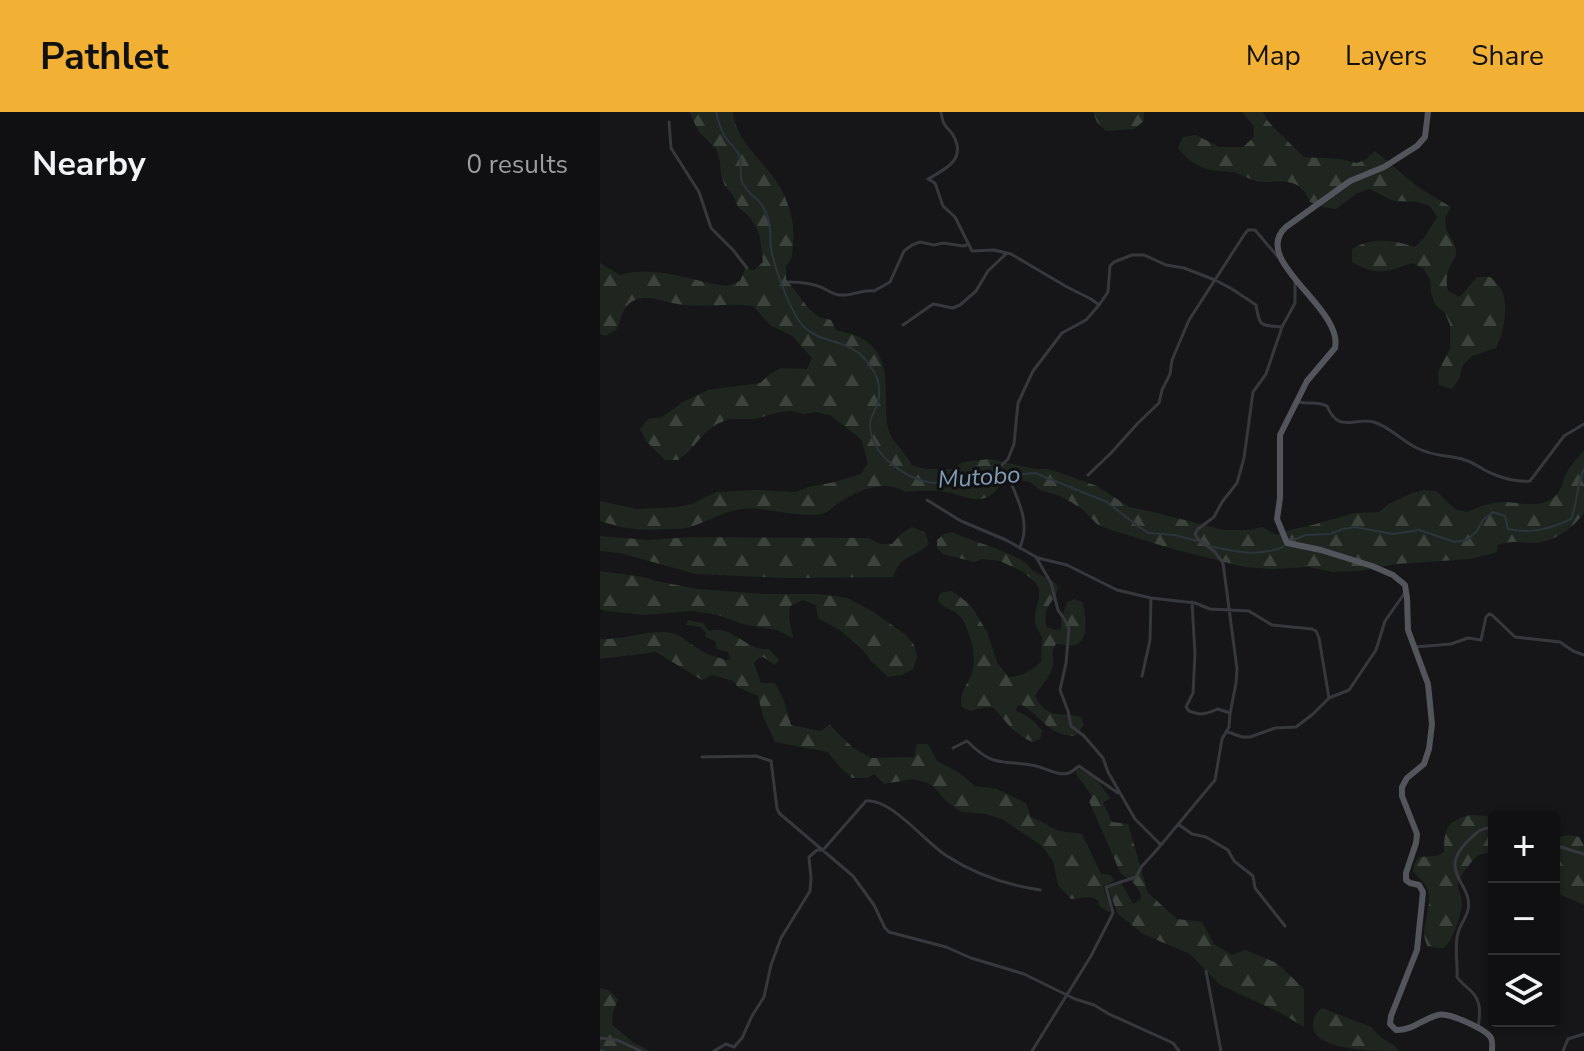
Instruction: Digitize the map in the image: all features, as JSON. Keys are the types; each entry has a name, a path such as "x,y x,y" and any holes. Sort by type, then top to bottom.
{"main road":[{"path":"1428,112 1425,137 1417,146 1384,167 1350,181 1282,231 1278,242 1281,261 1320,307 1337,341 1335,348 1307,381 1279,438 1280,498 1277,519 1287,543 1372,566 1393,575 1405,585 1408,630 1428,684 1432,724 1424,764 1407,778 1402,787 1402,796 1417,834 1405,877 1407,882 1421,887 1423,892 1417,950 1390,1024 1396,1030 1405,1030 1443,1013 1478,1028 1491,1039 1492,1051"}],"street":[{"path":"941,112 944,125 953,135 958,148 955,160 946,170 928,179 935,183 943,206 955,217 968,244 974,251 1007,253 1099,305"},
{"path":"669,122 671,148 699,192 711,228 747,268"},
{"path":"1088,475 1159,403 1189,320 1248,230 1255,230 1281,261"},
{"path":"789,282 804,282 845,296 865,290 874,291 890,282 904,251 912,245 920,242 934,245 968,244"},
{"path":"903,325 933,304 953,308 960,305 1007,253"},
{"path":"1002,465 1014,444 1018,403 1033,371 1062,333 1086,320 1099,305 1108,292 1110,266 1114,262 1135,254 1184,268 1215,280 1256,305 1260,322 1282,327"},
{"path":"1032,1051 1091,956 1113,913 1106,887 1136,877 1215,780 1222,739 1228,731 1237,669 1222,559 1195,534 1214,517 1237,483 1244,458 1253,392 1266,374 1282,327 1295,303 1294,279"},
{"path":"1297,401 1317,401 1327,406 1330,414 1340,423 1369,421 1384,425 1404,442 1431,455 1457,457 1519,482 1530,481 1564,436 1584,424"},
{"path":"1011,483 1023,515 1024,537 1020,547"},
{"path":"927,500 961,521 1036,557 1067,565 1117,590 1151,598 1192,602 1210,609 1254,613 1272,625 1316,631 1329,698"},
{"path":"1036,557 1051,583 1058,610 1069,629 1060,690 1071,726 1103,758 1135,819 1161,845"},
{"path":"1228,731 1250,737 1275,728 1296,727 1329,698 1349,690 1376,650 1385,621 1406,591"},
{"path":"1142,676 1150,640 1151,598"},
{"path":"1192,602 1195,654 1193,693 1186,707 1189,711 1204,714 1218,709 1230,713"},
{"path":"1413,647 1451,644 1468,638 1481,640 1489,614 1515,637 1553,640 1584,655"},
{"path":"953,748 967,741 979,753 998,762 1031,764 1058,773 1071,772 1079,766 1121,795"},
{"path":"702,757 752,756 769,760 779,813 853,876 889,932 946,947 1024,974 1173,1043 1179,1051"},
{"path":"714,1051 726,1044 734,1047 764,997 781,938 810,891 809,857 817,850 823,850 863,803 871,800 901,816 945,855 981,875 1040,890"},
{"path":"1178,824 1192,834 1206,837 1228,850 1234,861 1253,876 1255,888 1285,926"},
{"path":"1478,1028 1478,999 1457,977 1458,933 1468,904 1467,895 1457,877 1456,865 1457,855 1463,846 1480,830 1488,827"},
{"path":"1560,847 1584,854"},
{"path":"1206,971 1221,1051"},
{"path":"1563,1051 1568,1039 1584,1034"},
{"path":"600,1038 617,1040 641,1051"}],"green space":[{"path":"689,112 733,112 742,138 776,181 789,207 794,235 786,279 809,309 819,317 831,320 836,330 860,337 879,355 885,378 889,433 912,465 925,469 952,469 963,462 990,459 1049,469 1097,486 1129,507 1224,530 1262,527 1277,535 1355,513 1379,512 1389,504 1424,490 1436,491 1455,509 1467,512 1499,502 1542,503 1558,493 1569,469 1584,450 1584,513 1554,538 1498,545 1497,552 1471,559 1333,572 1309,567 1245,567 1176,550 1108,529 1097,524 1071,502 1017,479 1003,482 983,499 940,491 905,492 879,486 852,495 819,514 742,509 690,527 656,530 633,529 600,521 600,501 636,509 692,504 716,492 796,492 861,474 868,463 861,439 830,415 816,412 804,414 792,411 755,419 729,419 706,432 678,460 665,460 646,441 640,429 648,419 662,417 708,390 760,383 781,368 807,369 812,358 792,336 770,325 753,306 692,305 644,298 627,305 616,330 605,336 600,334 600,263 620,275 660,273 728,286 740,281 745,269 754,270 763,262 755,225 738,207 725,186 716,149 699,132"},
{"path":"1093,112 1144,112 1144,121 1134,129 1106,131"},
{"path":"1242,112 1263,112 1276,130 1304,157 1357,163 1375,151 1419,188 1451,207 1445,222 1456,255 1448,273 1448,291 1460,297 1477,277 1490,277 1500,287 1505,301 1503,326 1496,348 1472,356 1463,365 1452,389 1439,385 1438,372 1450,349 1450,325 1445,313 1435,305 1430,279 1423,268 1412,263 1388,271 1376,271 1352,262 1352,249 1375,241 1415,247 1437,217 1430,206 1393,201 1370,189 1357,193 1336,209 1323,207 1310,202 1296,185 1260,182 1234,172 1207,169 1192,162 1178,148 1183,137 1196,135 1219,147 1243,147 1253,138 1254,126"},
{"path":"912,527 925,532 929,544 904,560 893,577 786,578 696,574 620,553 600,551 600,536 649,540 691,537 869,538 880,544 892,544"},
{"path":"952,532 1015,556 1055,584 1058,587 1046,618 1046,626 1053,630 1061,629 1067,602 1075,599 1083,603 1085,629 1081,641 1071,646 1056,644 1050,673 1035,696 1050,712 1081,717 1084,725 1075,736 1058,733 1022,705 1017,706 1016,711 1037,724 1042,731 1040,739 1033,742 1011,728 994,708 970,711 962,707 962,693 973,666 973,648 962,619 941,604 939,595 952,591 968,603 987,632 998,664 1009,677 1022,674 1041,662 1042,638 1035,623 1039,589 1035,582 1023,572 1000,561 982,559 974,562 943,554 937,548 937,540"},
{"path":"600,571 697,589 847,598 906,635 914,645 917,657 913,669 888,677 841,631 818,618 816,605 803,600 790,606 793,638 777,630 693,611 644,615 605,611 600,609"},
{"path":"688,620 703,623 709,631 725,631 761,649 769,649 779,660 775,665 763,657 754,663 761,683 775,683 791,725 820,731 830,725 852,747 871,758 914,757 917,744 928,744 937,761 975,786 997,789 1026,803 1031,817 1058,830 1082,834 1101,874 1111,875 1114,881 1103,886 1111,911 1099,906 1098,900 1090,897 1071,899 1058,885 1053,861 1042,846 1002,819 962,812 928,783 913,779 884,784 874,774 867,778 852,778 828,752 775,742 758,696 738,687 733,681 713,675 702,680 656,652 600,659 600,639 667,632 704,652 730,659 728,652 717,649 715,641 705,637 706,633 701,627 686,625"},
{"path":"1077,768 1096,778 1110,798 1103,803 1112,822 1128,824 1148,893 1177,919 1202,922 1214,944 1232,955 1245,950 1277,963 1304,989 1304,1027 1220,985 1190,954 1143,934 1117,913 1108,887 1122,884 1133,904 1141,899 1140,894 1135,884 1121,874 1089,801 1092,796 1076,774"},
{"path":"1470,815 1488,816 1488,854 1478,856 1459,880 1462,907 1451,939 1444,948 1428,947 1424,933 1429,895 1424,883 1413,872 1414,864 1419,857 1437,856 1444,852 1448,827"},
{"path":"1560,837 1579,837 1584,846 1584,905 1560,895"},
{"path":"600,988 608,990 618,999 612,1025 650,1051 600,1051"},
{"path":"1322,1008 1371,1027 1399,1051 1339,1046 1319,1038 1313,1027 1314,1018"}],"waterway":[{"name":"Mutobo","path":"716,112 724,135 739,155 743,184 766,211 776,267 799,321 812,333 855,350 873,371 879,393 870,425 876,447 883,456 912,477 933,483 1035,473 1107,502 1149,533 1197,541"},
{"name":"Mutobo","path":"1293,540 1355,527 1393,534 1419,530 1455,542 1467,540 1493,512 1505,516 1508,529 1533,531 1548,528 1571,519 1584,469"},
{"name":"Mutobo","path":"1210,546 1256,553 1283,547"},
{"path":"600,1050 604,1051"}]}
